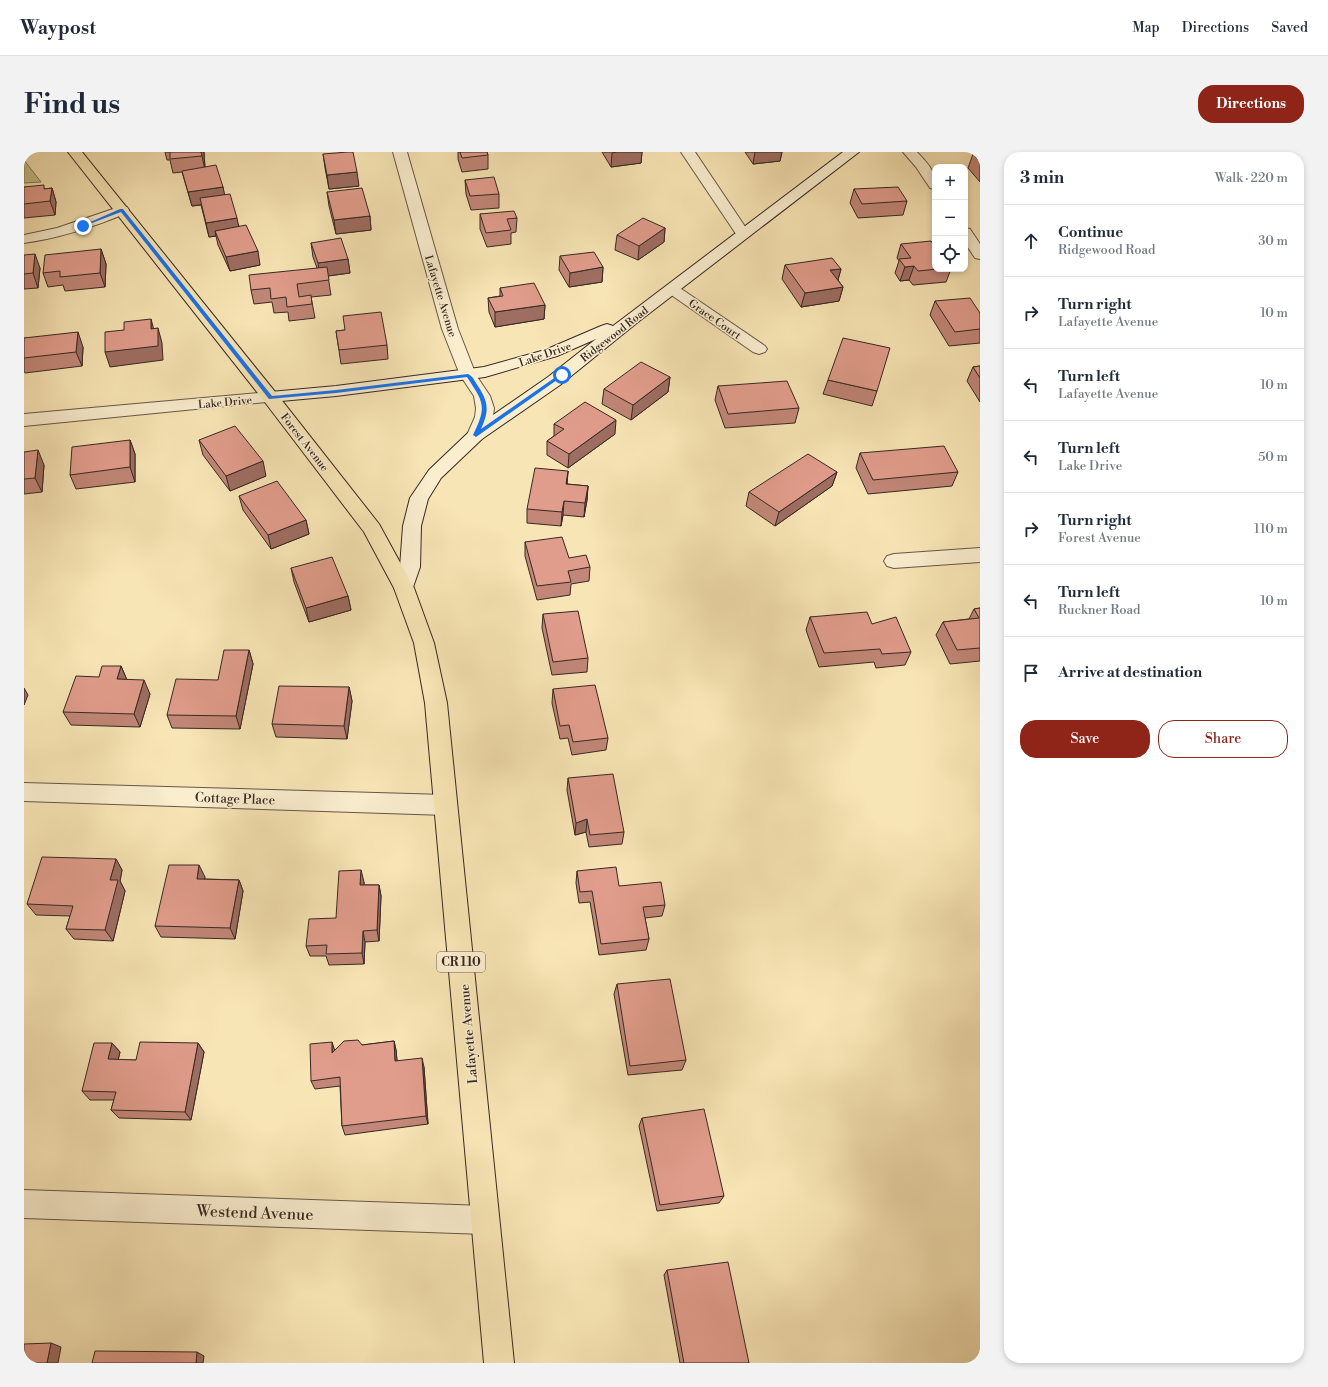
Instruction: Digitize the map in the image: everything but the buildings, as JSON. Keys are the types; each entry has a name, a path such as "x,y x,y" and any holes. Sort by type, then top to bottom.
{"main road":[{"name":"Forest Avenue","path":"75,152 270,397 372,529 399,578"},
{"name":"Lafayette Avenue","path":"399,578 424,642 436,703 499,1363"}],"street":[{"name":"Lafayette Avenue","path":"400,152 450,329 468,375 482,396 485,408 484,417 476,435"},
{"path":"688,152 743,234"},
{"name":"Ridgewood Road","path":"399,578 410,567 412,526 419,498 435,474 476,435 554,381 632,319 852,152"},
{"path":"910,152 921,164 932,180"},
{"path":"24,239 83,226 122,210"},
{"path":"968,236 980,255"},
{"name":"Grace Court","path":"672,289 759,349"},
{"name":"Lake Drive","path":"24,420 336,392 468,375 506,367 551,353 632,319"},
{"path":"894,561 980,554"},
{"name":"Cottage Place","path":"24,792 446,805"},
{"name":"Westend Avenue","path":"24,1204 485,1220"}],"shaded area":[{"path":"24,160 41,182 24,183"}],"route":[{"path":"83,226 122,210 270,397 336,392 468,375 482,396 485,408 484,417 476,435 562,375"}]}
